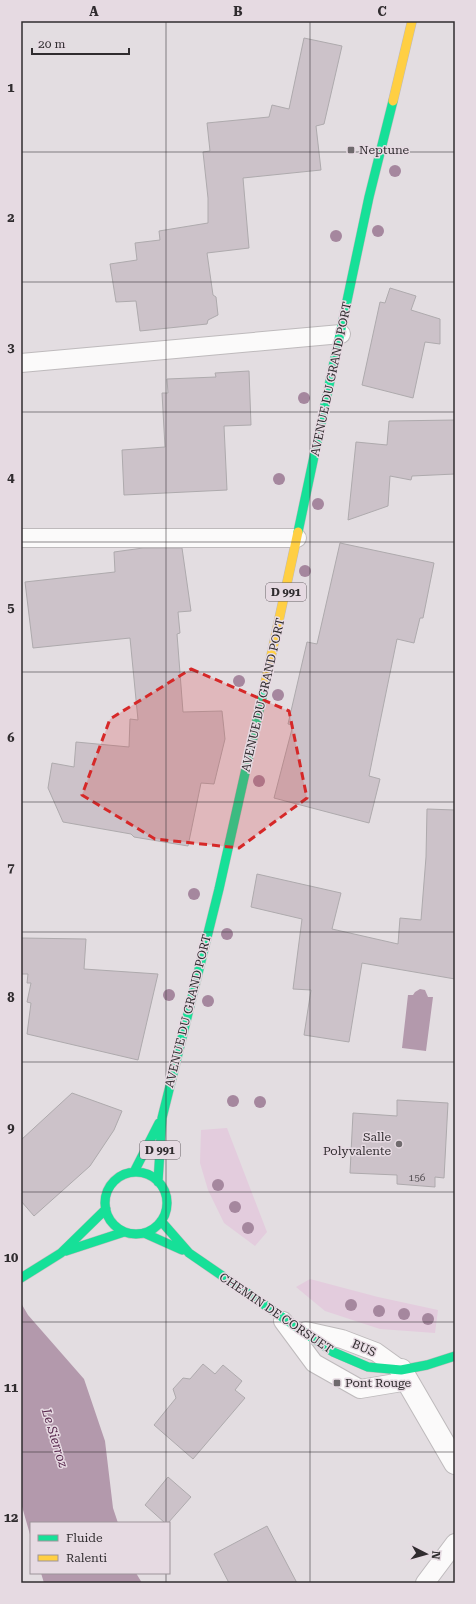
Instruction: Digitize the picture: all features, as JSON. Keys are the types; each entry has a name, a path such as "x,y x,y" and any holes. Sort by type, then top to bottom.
{"main road":[{"name":"AVENUE DU GRAND PORT","path":"158,1182 162,1118 256,725 341,334 370,192 412,21"},
{"path":"134,1172 162,1118"},
{"path":"134,1172 147,1174 158,1182 164,1191 167,1201 166,1212 161,1221 154,1228 144,1233 134,1234 124,1232 115,1226 109,1218 105,1200 111,1184 125,1174 134,1172"},
{"path":"61,1253 106,1209"},
{"name":"CHEMIN DE CORSUET","path":"161,1221 188,1253 300,1330"},
{"path":"21,1278 61,1253 124,1232"},
{"path":"144,1233 188,1253"},
{"path":"404,1376 427,1365 455,1356"}],"street":[{"path":"404,1376 455,1463"}],"lane":[{"path":"21,363 341,334"},
{"path":"21,538 297,538"},
{"path":"279,1316 314,1363 360,1389 404,1376"},
{"name":"BUS","path":"300,1330 342,1339 376,1352 404,1376"},
{"path":"425,1583 455,1543"}],"highlighted area":[{"path":"191,669 289,711 307,798 239,848 155,839 82,795 110,719"}],"shaded area":[{"path":"227,1128 267,1232 255,1246 224,1223 208,1190 200,1163 201,1130"},
{"path":"310,1279 378,1297 438,1310 435,1333 380,1329 325,1311 296,1287"}],"water":[{"path":"420,989 425,990 428,997 433,997 426,1051 402,1048 408,995 413,995"},
{"name":"Le Sierroz","path":"21,1303 28,1315 84,1379 105,1441 113,1508 118,1522 30,1522 30,1534 21,1503"},
{"path":"41,1574 137,1574 142,1583 44,1583"}],"building":[{"path":"304,38 342,46 324,124 316,126 321,170 243,178 249,248 207,253 213,295 216,297 218,315 208,320 207,324 140,331 136,301 116,302 110,264 137,260 135,243 160,240 159,231 208,223 208,198 203,152 210,151 207,123 269,117 272,105 289,109"},
{"path":"390,288 416,296 411,310 440,319 440,344 425,342 413,398 362,385 380,302 385,303"},
{"path":"249,371 251,425 224,426 227,490 124,495 122,450 165,447 162,393 168,393 167,379 216,377 215,373"},
{"path":"455,420 455,474 412,476 411,480 390,476 388,506 348,520 356,442 387,445 389,421"},
{"path":"340,543 434,563 423,618 420,618 414,643 397,639 369,776 380,779 369,823 274,798 293,725 288,724 307,642 317,644"},
{"path":"143,548 182,548 191,611 178,612 180,633 177,634 183,712 222,711 225,739 214,784 201,783 188,846 134,837 131,834 63,822 48,788 52,763 74,767 76,742 129,747 130,719 138,720 130,638 33,648 25,582 115,572 114,552"},
{"path":"427,809 455,810 455,979 362,963 349,1042 304,1035 311,990 293,989 302,919 251,907 257,874 341,893 332,929 398,944 400,918 421,920 426,857"},
{"path":"21,938 86,939 84,969 158,974 138,1060 27,1034 31,1003 27,1002 31,983 27,983 28,974 21,974"},
{"path":"72,1093 122,1111 114,1130 90,1166 34,1216 21,1201 21,1140"},
{"name":"Salle Polyvalente","path":"397,1100 448,1103 444,1178 435,1177 435,1187 397,1184 397,1175 350,1173 353,1113 397,1116"},
{"path":"203,1364 215,1374 223,1365 242,1381 235,1390 245,1398 193,1459 154,1425 176,1398 173,1389 183,1378 190,1379"},
{"path":"168,1477 191,1497 169,1522 164,1522 145,1505"},
{"path":"267,1526 297,1583 229,1583 214,1554"}],"traffic: fast":[{"path":"298,532 369,197 393,101"},
{"path":"158,1182 162,1118 219,889 265,684"},
{"path":"134,1172 159,1123"},
{"path":"136,1172 153,1177 158,1181 162,1186 167,1203 162,1220 158,1225 153,1229 136,1234 119,1229 114,1225 110,1220 105,1203 110,1186 114,1181 119,1177 136,1172"},
{"path":"21,1278 61,1253 106,1209"},
{"path":"161,1221 189,1253 333,1352 368,1367 401,1370 427,1365 455,1356"},
{"path":"66,1251 124,1232"},
{"path":"144,1233 182,1250"}],"traffic: slow":[{"path":"393,101 412,21"},
{"path":"265,684 298,532"}],"place":[{"name":"Neptune","path":"351,150"},
{"name":"Salle Polyvalente","path":"399,1144"},
{"name":"Pont Rouge","path":"337,1383"}]}
